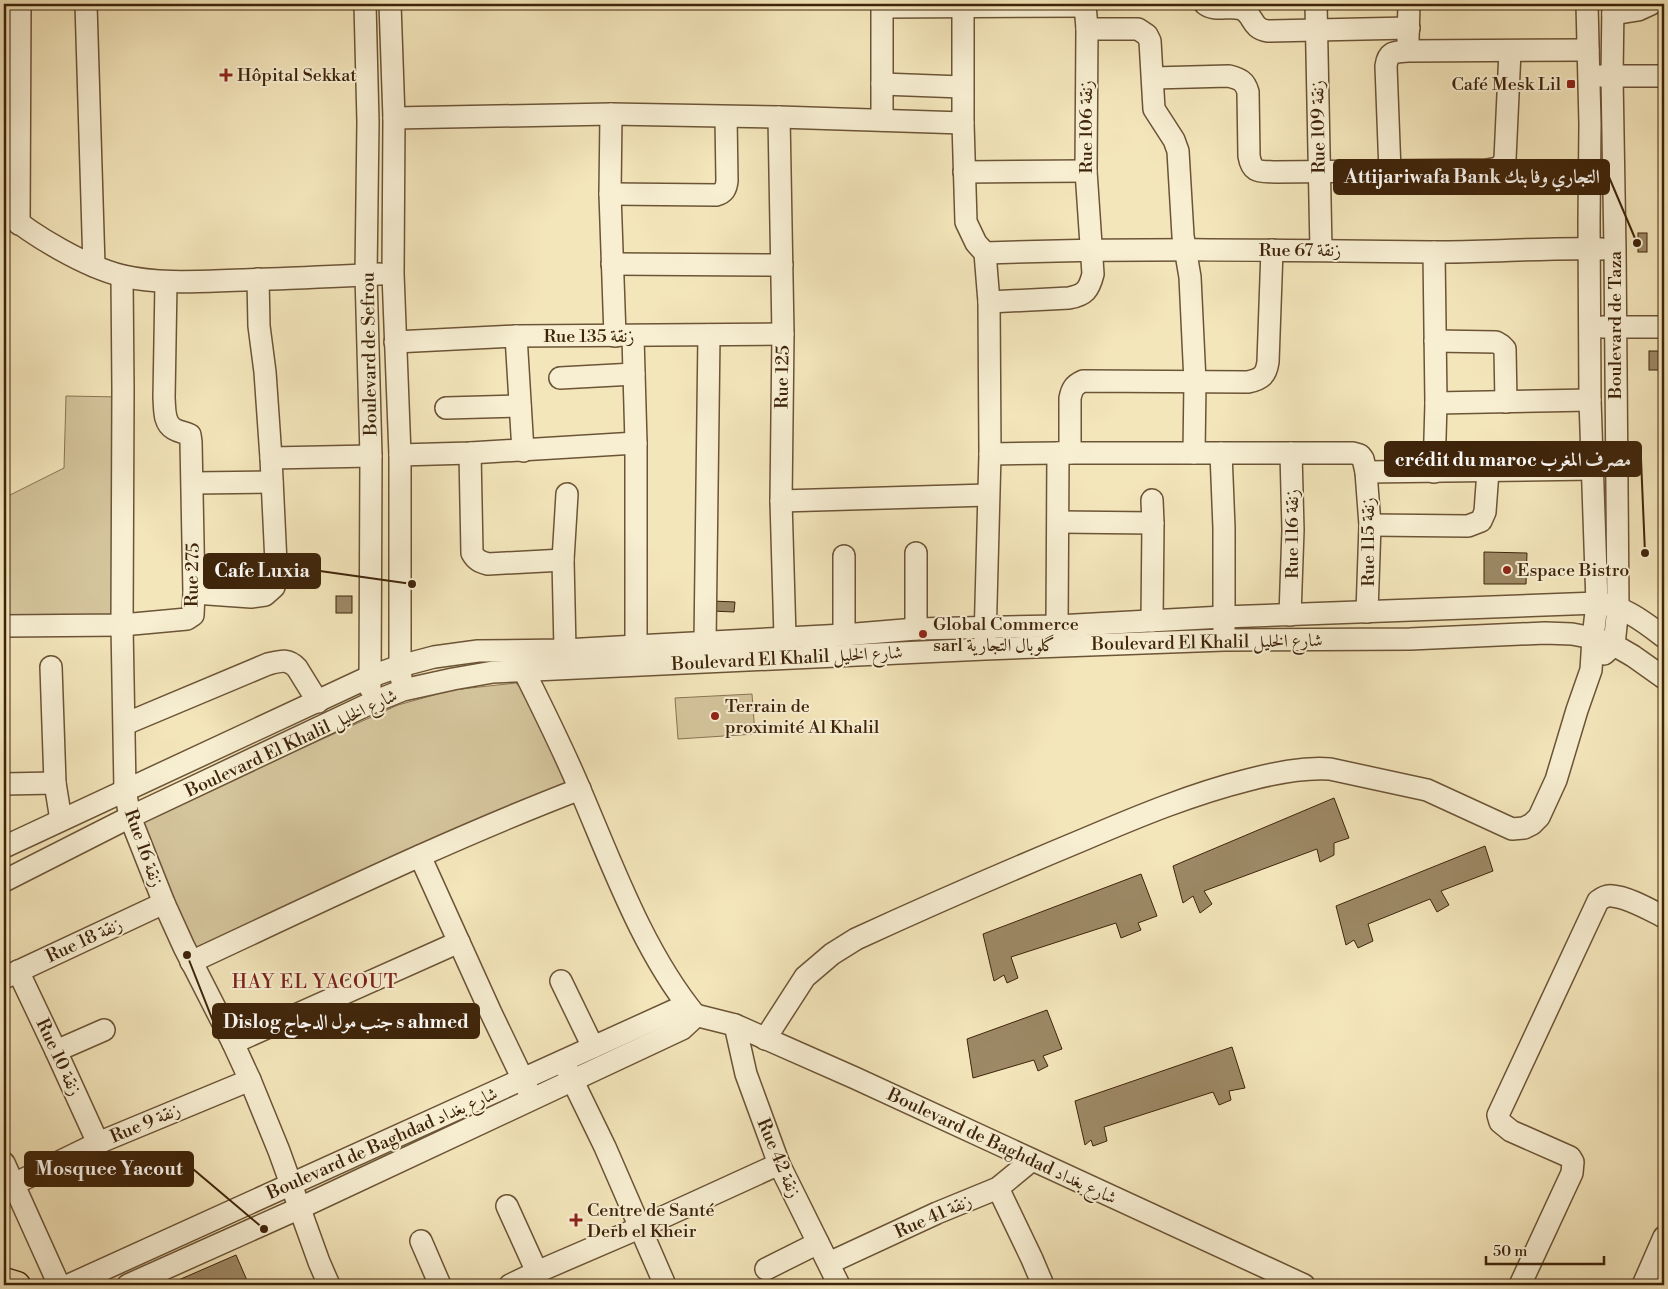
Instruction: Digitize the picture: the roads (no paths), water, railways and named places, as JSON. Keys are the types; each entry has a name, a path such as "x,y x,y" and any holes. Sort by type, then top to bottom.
{"main road":[{"path":"4,1281 17,1285"}],"street":[{"path":"20,4 11,217 46,241 94,266 122,276 166,282 393,274"},
{"path":"86,4 94,266"},
{"name":"Boulevard de Sefrou","path":"365,4 367,96 366,275 371,456 369,677 371,703"},
{"name":"Boulevard de Sefrou","path":"390,4 394,95 393,274 400,455 400,666 403,690"},
{"path":"1205,4 1212,7 1242,9 1248,14 1255,26 1262,30 1409,28"},
{"name":"Rue 109 زنقة","path":"1316,4 1321,250"},
{"path":"1408,51 1409,4"},
{"name":"Boulevard de Taza","path":"1587,4 1590,124 1590,400 1593,469 1607,605 1614,645"},
{"path":"1613,9 1638,10 1651,4"},
{"path":"1657,4 1664,4"},
{"path":"882,120 882,5 963,7 1085,5"},
{"name":"Rue 106 زنقة","path":"989,302 1080,296 1090,283 1093,274 1086,171 1085,5"},
{"path":"963,7 962,87 966,222 976,243 985,253 989,302 990,454 985,638"},
{"name":"Boulevard de Taza","path":"1591,670 1592,638 1607,605 1615,327 1613,9"},
{"path":"1086,28 1130,28 1138,29 1147,35 1150,41 1154,78 1154,108 1157,116 1174,140 1178,151 1183,236 1190,277 1195,382 1194,453"},
{"path":"1390,172 1386,66 1387,58 1392,53 1408,51 1588,50"},
{"path":"1154,78 1229,76 1238,78 1245,83 1248,92 1248,156 1250,165 1255,170 1269,172 1390,172 1486,170 1498,169 1503,165 1505,159 1510,51"},
{"path":"1589,76 1664,76"},
{"path":"882,84 962,87"},
{"path":"367,96 394,95"},
{"path":"394,118 611,114 963,123"},
{"path":"611,114 610,194 612,264 624,337 634,374 636,646"},
{"path":"610,194 716,196 722,194 727,181 726,117"},
{"name":"Rue 125","path":"779,117 783,334 780,502 785,637"},
{"path":"964,172 1086,171"},
{"name":"Rue 67 زنقة","path":"985,253 1091,250 1434,252 1615,250"},
{"path":"1058,626 1058,522 1072,390 1076,384 1083,381 1248,382 1263,377 1267,371 1272,250"},
{"path":"1434,252 1436,403 1434,472"},
{"path":"612,264 782,265"},
{"name":"Rue 16 زنقة","path":"122,276 122,625 125,790 130,818 164,903 191,962 250,1080 292,1184 329,1285"},
{"path":"194,593 251,597 265,595 274,587 276,563 271,458 265,372 259,326 258,279"},
{"name":"Rue 275","path":"122,625 186,619 192,615 194,593 192,460 190,435 173,429 168,425 166,417 164,398 166,282"},
{"path":"1589,327 1664,326"},
{"name":"Rue 135 زنقة","path":"395,342 516,336 624,337 783,334"},
{"path":"705,643 709,335"},
{"path":"516,336 523,451"},
{"path":"1435,341 1496,342 1503,346 1505,349 1506,402"},
{"path":"560,378 634,374"},
{"path":"1436,403 1590,400"},
{"path":"446,408 520,406"},
{"path":"400,455 523,451 636,443"},
{"path":"470,453 472,553 479,562 488,564 563,560"},
{"path":"1221,453 1224,528 1224,640"},
{"name":"Rue 116 زنقة","path":"1290,615 1293,530 1291,453"},
{"path":"990,454 1353,453 1363,459 1366,472 1593,469"},
{"path":"271,458 371,456"},
{"path":"1370,525 1468,526 1481,522 1485,512 1488,471"},
{"name":"Rue 115 زنقة","path":"1366,472 1370,525 1367,612"},
{"path":"193,483 272,482"},
{"path":"565,650 563,560 567,494"},
{"path":"780,502 988,496"},
{"path":"1152,500 1152,621"},
{"path":"1058,522 1153,523"},
{"path":"916,553 916,629"},
{"path":"844,556 844,635"},
{"path":"1607,605 1660,628 1633,656"},
{"name":"Boulevard El Khalil شارع الخليل","path":"4,881 130,818 371,703 403,690 485,674 788,657 985,638 1058,626 1223,617 1607,605"},
{"path":"1408,611 1410,638"},
{"path":"4,626 122,625"},
{"name":"Boulevard El Khalil شارع الخليل","path":"4,847 369,677 434,657 478,651 565,650 705,643 916,629 985,638 1224,640 1410,638 1545,633 1572,634 1614,645 1664,678"},
{"path":"765,1039 805,977 832,954 856,939 945,898 1068,846 1214,789 1277,773 1317,768 1330,769 1427,790 1512,829 1524,828 1532,824 1539,817 1546,806 1591,670 1614,645"},
{"path":"125,724 268,664 282,660 293,663 318,702"},
{"path":"51,667 55,783 61,820"},
{"path":"534,670 546,715 642,932 682,999 696,1016"},
{"path":"4,784 55,783"},
{"path":"191,962 420,856 580,789"},
{"path":"420,856 491,1013 533,1099"},
{"path":"1520,1285 1572,1173 1573,1162 1570,1158 1511,1131 1500,1122 1498,1115 1598,902 1607,896 1622,898 1664,917"},
{"name":"Rue 18 زنقة","path":"11,974 164,903"},
{"path":"233,1043 459,942"},
{"name":"Rue 10 زنقة","path":"11,974 56,1051 98,1143"},
{"path":"561,981 593,1047"},
{"name":"Boulevard de Baghdad شارع بغداد","path":"68,1285 675,1010 735,1025 855,1078 1304,1285"},
{"name":"Boulevard de Baghdad شارع بغداد","path":"128,1285 300,1208 533,1099 682,1028 696,1016"},
{"name":"Rue 42 زنقة","path":"735,1025 746,1074 779,1164 840,1285"},
{"path":"56,1051 104,1030"},
{"path":"563,1061 571,1081 605,1147 665,1285"},
{"name":"Rue 9 زنقة","path":"14,1184 98,1143 250,1080"},
{"name":"Rue 41 زنقة","path":"829,1263 937,1212 998,1188 1032,1160"},
{"path":"4,1163 59,1285"},
{"path":"510,1285 779,1164"},
{"path":"998,1188 1043,1285"},
{"path":"507,1206 537,1272"},
{"path":"1643,1285 1664,1237"},
{"path":"421,1241 440,1285"},
{"path":"766,1269 818,1243"}],"place":[{"name":"Hôpital Sekkat","path":"226,75"},
{"name":"Café Mesk Lil","path":"1571,84"},
{"name":"Attijariwafa Bank التجاري وفا بنك","path":"1637,243"},
{"name":"crédit du maroc مصرف المغرب","path":"1645,553"},
{"name":"Espace Bistro","path":"1507,570"},
{"name":"Cafe Luxia","path":"412,584"},
{"name":"Global Commerce sarl گلوبال التجارية","path":"923,634"},
{"name":"Terrain de proximité Al Khalil","path":"715,716"},
{"name":"Dislog جنب مول الدجاج s ahmed","path":"187,955"},
{"name":"Centre de Santé Derb el Kheir","path":"576,1220"},
{"name":"Mosquee Yacout","path":"264,1229"}],"district":[{"name":"HAY EL YACOUT","path":"315,981"}]}
